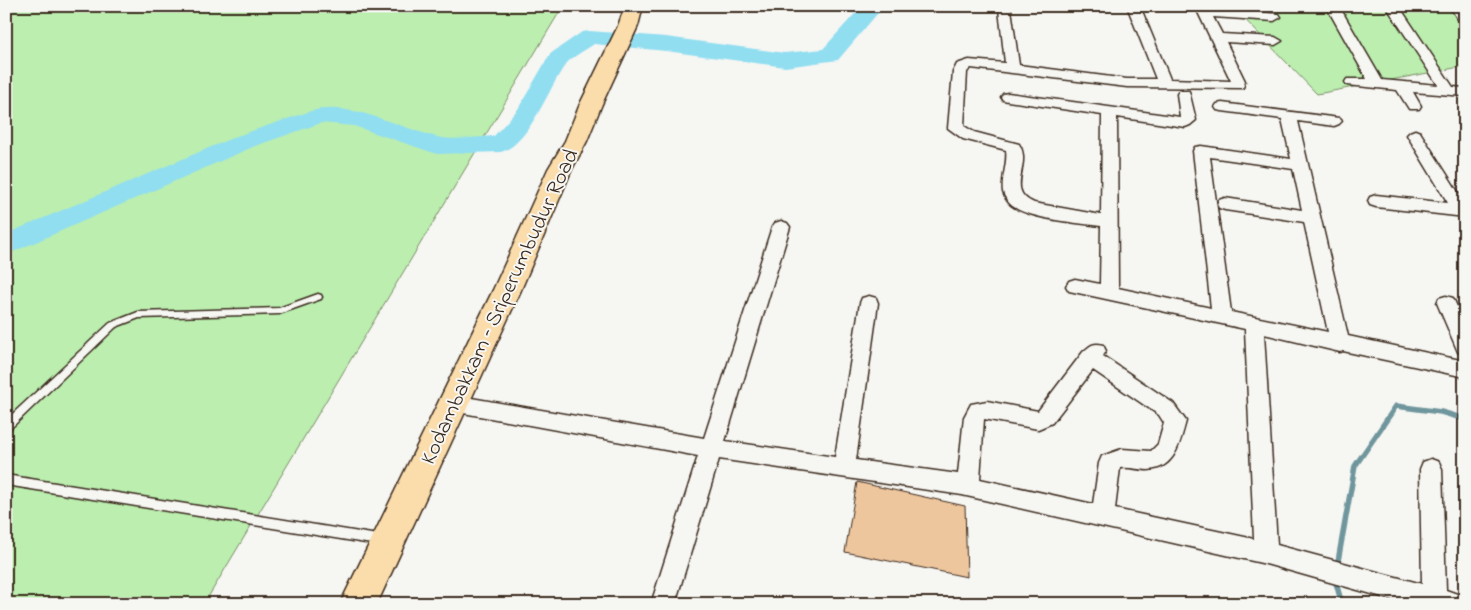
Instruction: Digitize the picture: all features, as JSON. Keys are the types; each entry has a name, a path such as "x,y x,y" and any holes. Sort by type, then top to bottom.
{"main road":[{"name":"Kodambakkam – Sriperumbudur Road","path":"627,41 634,6"},
{"name":"Kodambakkam – Sriperumbudur Road","path":"358,604 386,541 461,405 574,183 577,170 627,41 647,6"},
{"name":"Kodambakkam – Sriperumbudur Road","path":"378,604 461,405"}],"street":[{"path":"1133,6 1166,84"},
{"path":"1332,6 1377,84"},
{"path":"1392,6 1449,91"},
{"path":"1455,6 1465,8"},
{"path":"1455,6 1465,19"},
{"path":"1005,8 1013,69"},
{"path":"1109,222 1020,205 1013,199 1010,192 1015,154 1012,147 1002,142 962,134 956,128 960,72 962,67 969,64 982,64 1095,80 1166,84 1238,85 1238,80 1202,9"},
{"path":"1202,9 1274,17"},
{"path":"1216,38 1275,42"},
{"path":"1352,82 1465,92"},
{"path":"1402,86 1414,106"},
{"path":"1008,97 1186,122 1188,120 1184,94"},
{"path":"1222,107 1334,122"},
{"path":"1109,293 1110,112"},
{"path":"1289,116 1340,344"},
{"path":"1416,136 1463,211"},
{"path":"1222,316 1201,151 1300,165"},
{"path":"1376,201 1463,211"},
{"path":"1225,204 1312,217"},
{"path":"663,604 781,227"},
{"path":"1076,286 1222,316 1340,344 1465,369"},
{"path":"844,468 869,303"},
{"path":"1446,303 1465,347"},
{"path":"1254,325 1266,554"},
{"path":"968,487 974,417 978,410 1038,420 1045,416 1093,354 1166,409 1175,422 1164,454 1148,461 1127,457 1114,459 1110,463 1102,517"},
{"path":"461,405 712,449 968,487 1266,554 1442,601 1431,469"}],"lane":[{"path":"6,427 112,325 125,319 138,315 280,311 318,298"},
{"path":"6,480 386,541"}],"green space":[{"path":"6,6 563,6 204,604 6,604"},
{"path":"1232,6 1465,6 1465,66 1317,94"}],"building":[{"path":"857,482 965,506 967,577 845,552"}],"waterway":[{"path":"6,245 246,141 319,116 357,119 437,146 501,144 528,112 558,59 590,37 666,44 785,60 830,55 870,10 878,6"},
{"path":"1338,561 1355,466 1396,406 1441,412 1465,419"},
{"path":"1336,583 1342,604"}]}
